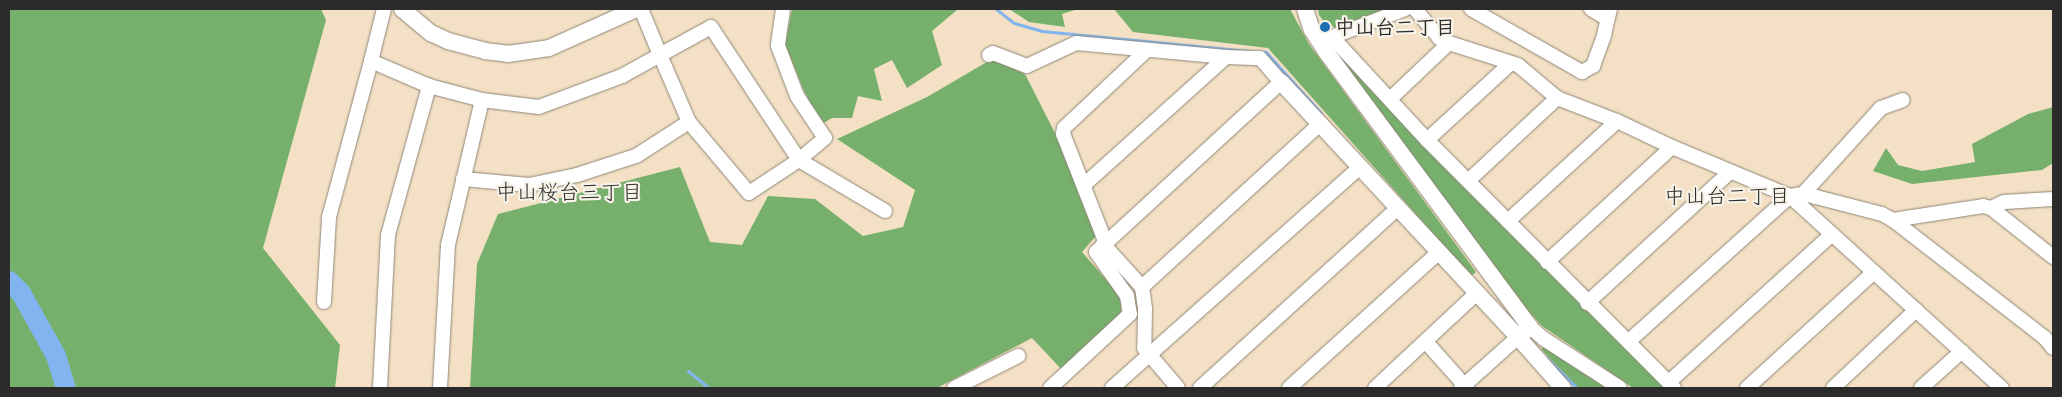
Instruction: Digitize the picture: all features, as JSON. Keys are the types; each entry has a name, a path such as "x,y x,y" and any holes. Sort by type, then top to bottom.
{"street":[{"path":"324,302 329,217 384,9"},
{"path":"402,9 431,33 448,41 485,51 508,54 549,48 636,9"},
{"path":"641,9 689,122 749,193 800,160 825,138 797,96 778,46 783,9"},
{"path":"1305,9 1312,30 1326,39 1390,99 1427,140 1587,303 1629,341 1671,385 1832,234"},
{"path":"1326,39 1405,9"},
{"path":"1415,9 1439,38 1518,65 1557,98 1618,122 1730,172 1796,195 1882,214 1893,220 2045,338 2053,348"},
{"path":"1471,9 1582,72 1593,66 1604,35 1608,13 1591,9"},
{"path":"371,61 429,86 482,100 539,107 622,76 711,27 800,160 886,211"},
{"path":"1326,39 1524,332 1555,385"},
{"path":"989,55 993,53 1027,66 1076,43 1226,57 1260,58 1476,293 1524,332 1544,339 1620,388"},
{"path":"1390,99 1449,43"},
{"path":"1147,50 1064,128 1063,134 1084,184 1104,242 1142,287 1145,309 1144,348 1178,388"},
{"path":"1084,184 1226,57"},
{"path":"1427,140 1511,63"},
{"path":"1050,388 1130,314 1128,296 1096,252 1104,242 1281,82"},
{"path":"380,388 388,235 429,86"},
{"path":"1468,181 1557,98"},
{"path":"440,388 448,245 482,100"},
{"path":"1629,341 1796,195 1881,108 1903,100"},
{"path":"463,179 529,185 577,175 636,156 689,122"},
{"path":"1508,221 1618,122"},
{"path":"1142,287 1320,124"},
{"path":"1547,262 1672,147"},
{"path":"1112,388 1360,167"},
{"path":"1587,303 1730,172"},
{"path":"1796,195 1832,234 2002,388"},
{"path":"1991,208 2004,202 2053,199"},
{"path":"1893,220 1983,206 1991,208 2053,257"},
{"path":"1200,388 1398,208"},
{"path":"1289,388 1438,253"},
{"path":"1747,388 1874,272"},
{"path":"1375,388 1476,293"},
{"path":"1833,388 1916,310"},
{"path":"1426,342 1464,387 1524,332"},
{"path":"1921,388 1962,351"},
{"path":"954,388 1018,356"}],"green space":[{"path":"9,9 321,9 326,20 263,248 340,345 335,388 9,388"},
{"path":"792,9 957,10 932,31 942,65 907,88 892,60 874,69 882,101 858,96 852,118 832,118 822,124 804,91 785,44"},
{"path":"1009,9 1078,9 1062,14 1065,27 1029,22"},
{"path":"1114,9 1290,9 1309,44 1476,272 1471,276 1268,48 1133,32"},
{"path":"1318,9 1392,9 1340,30 1324,22 1319,15"},
{"path":"1333,48 1669,388 1633,388 1542,326 1520,302"},
{"path":"992,59 1025,74 1058,139 1096,236 1082,252 1121,299 1121,312 1116,321 1062,370 1032,338 937,388 470,388 477,264 498,214 680,167 710,242 742,245 768,196 815,199 863,236 903,227 915,190 837,139 927,97"},
{"path":"2053,107 2053,163 2042,170 1912,184 1873,171 1886,148 1898,165 1922,171 1975,162 1972,144 2028,114"},
{"path":"1545,346 1608,388 1578,388 1541,349"}],"waterway":[{"path":"996,9 1014,23 1042,31 1251,51"},
{"path":"1260,52 1266,52 1321,113"},
{"path":"9,281 21,293 56,356 66,388"},
{"path":"1546,357 1577,388"},
{"path":"688,371 709,388"}],"place":[{"name":"中山台二丁目","path":"1325,27"}],"district":[{"name":"中山桜台三丁目","path":"569,192"},
{"name":"中山台二丁目","path":"1727,196"}]}
